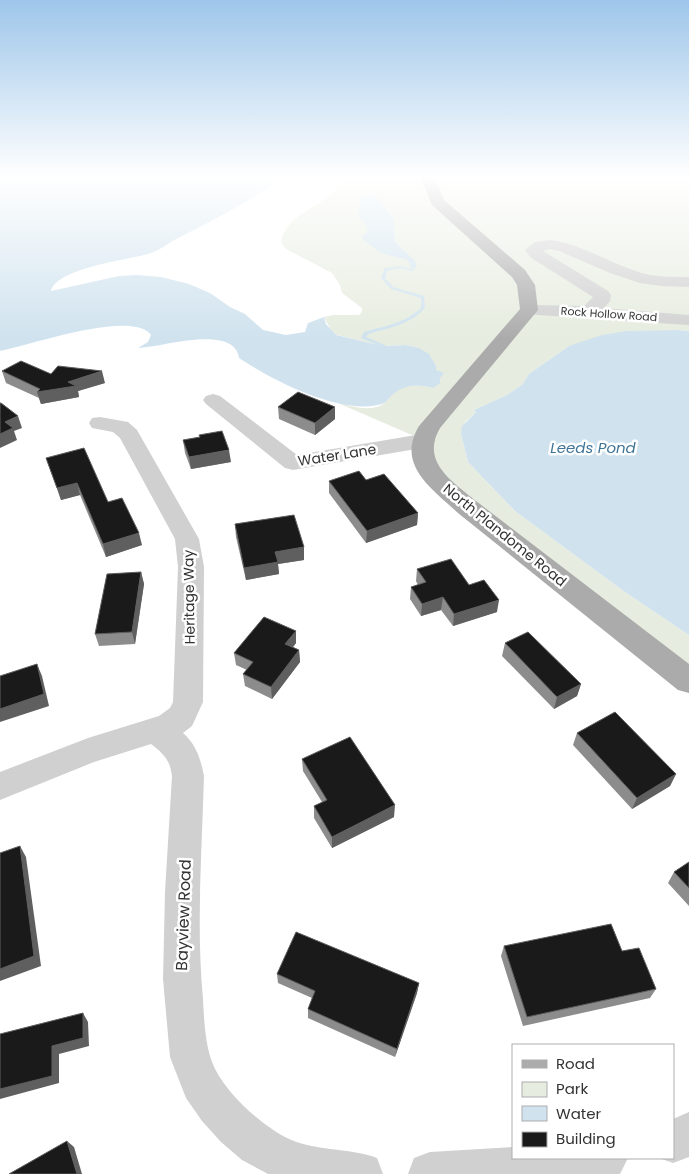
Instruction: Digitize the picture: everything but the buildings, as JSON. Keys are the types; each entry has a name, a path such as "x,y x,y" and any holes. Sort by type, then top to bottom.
{"main road":[{"path":"422,440 430,426 529,310 526,285 519,274 470,231"},
{"name":"North Plandome Road","path":"422,440 423,460 436,479 467,507 689,681"}],"street":[{"path":"588,312 601,301 602,295 536,254 533,250 535,248 540,245 558,245 573,249 619,270 647,279 689,282"},
{"name":"Rock Hollow Road","path":"529,310 588,312 689,320"},
{"name":"Water Lane","path":"213,400 293,463 422,440"},
{"name":"Heritage Way","path":"100,423 120,427 130,435 184,531 189,547 191,567 188,702 181,717 169,726 156,730"},
{"path":"0,786 88,750 156,730"},
{"name":"Bayview Road","path":"156,730 180,749 184,756 187,770 181,972 187,1039 195,1072 214,1102 236,1128 270,1152 312,1168 361,1174"},
{"path":"674,1141 689,1133"},
{"path":"430,1174 532,1168 599,1159"}],"green space":[{"path":"285,231 689,231 689,331 679,330 569,346 529,374 522,385 507,395 474,410 476,412 465,422 461,434 468,462 515,511 625,592 689,635 689,681 436,479 421,439 338,403 362,408 380,406 397,390 406,386 416,385 433,388 436,370 419,348 406,345 383,346 333,334 324,317 359,315 362,312 362,308 342,293 340,285 332,273 286,249 281,242"}],"water":[{"path":"0,231 192,231 150,253 77,271 56,283 51,291 119,276 161,277 189,284 210,293 230,307 245,314 263,330 286,335 305,332 308,323 324,317 326,324 336,335 383,346 406,345 419,348 429,354 436,366 436,370 444,373 440,378 440,383 433,388 419,385 406,387 400,389 385,403 369,406 330,401 289,386 239,358 234,348 224,342 211,339 195,340 138,348 148,342 151,335 140,328 123,326 102,327 0,351"},
{"path":"395,231 395,242 414,260 417,266 412,270 408,260 381,253 362,239 363,235 368,232"},
{"name":"Leeds Pond","path":"627,331 689,331 689,635 625,592 515,511 468,462 461,434 462,426 476,412 474,410 507,395 522,385 529,374 569,346 602,335"}],"waterway":[{"path":"383,346 363,338 366,333 397,325 411,319 423,308 423,297 392,288 383,278 386,269 401,267 412,270"}]}
